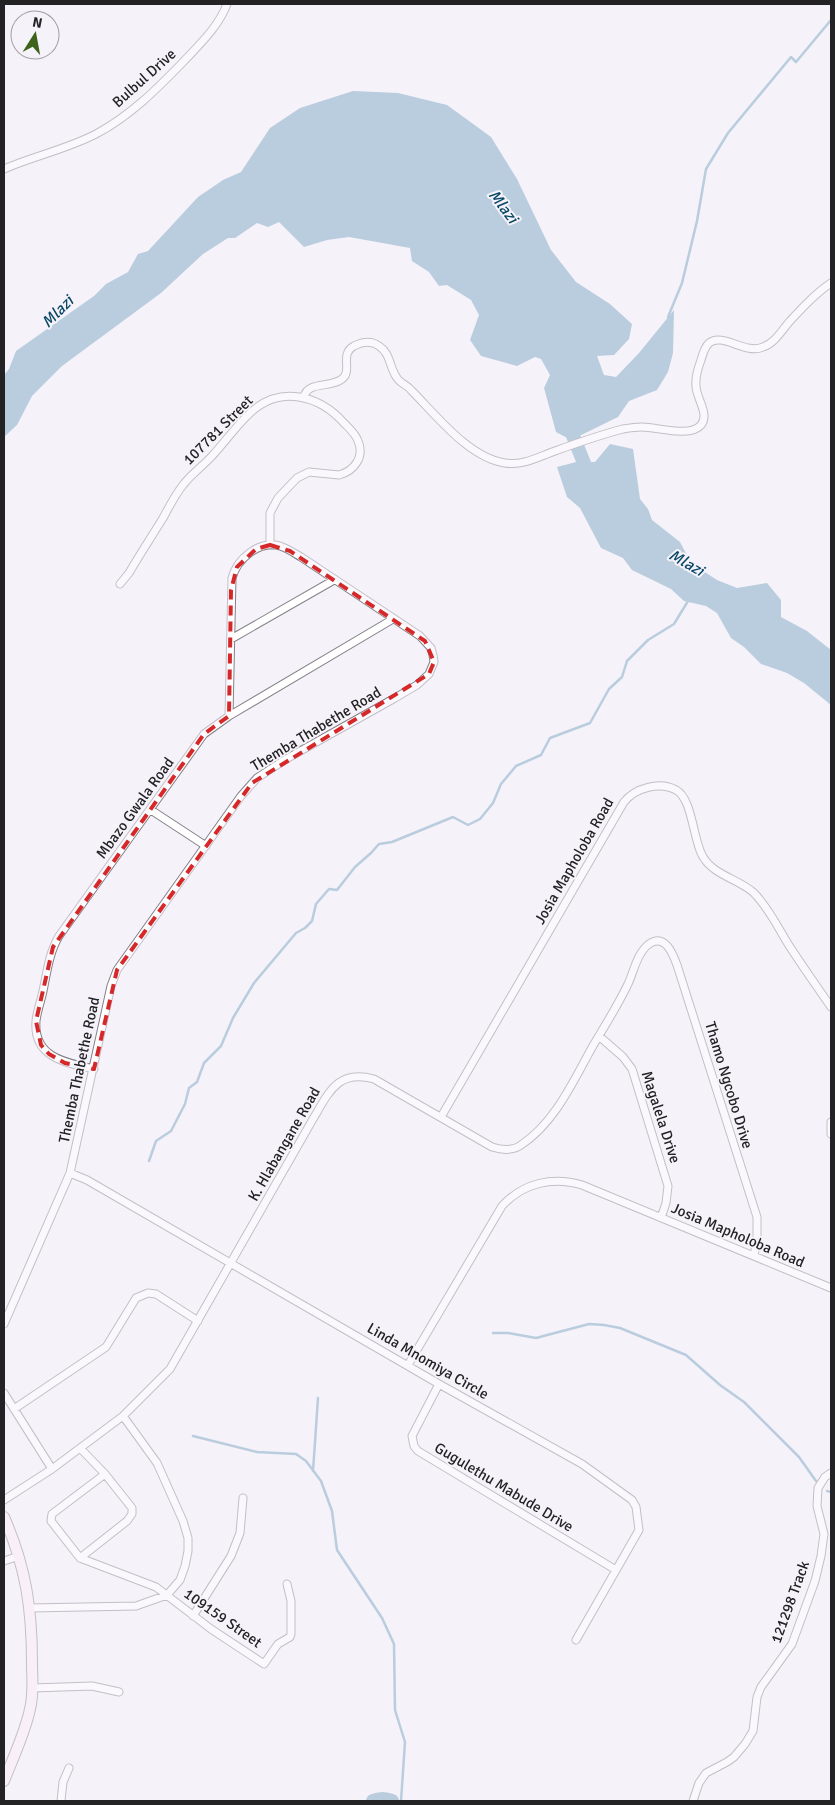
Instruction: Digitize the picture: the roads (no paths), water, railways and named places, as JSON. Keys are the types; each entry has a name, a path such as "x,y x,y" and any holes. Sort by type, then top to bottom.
{"street":[{"name":"Bulbul Drive","path":"4,170 77,142 115,123 144,101 196,48 214,28 227,4"},
{"path":"304,397 305,392 311,387 331,384 343,378 346,374 346,358 349,350 359,344 372,342 387,354 398,379 411,389 468,446 483,457 496,462 515,464 526,462 620,430 641,427 686,431 698,428 704,418 696,390 697,374 708,344 713,341 722,340 752,350 762,348 776,338 815,295 831,283"},
{"name":"107781 Street","path":"120,584 129,573 182,486 202,467 250,413 258,406 273,400 284,397 304,397 324,405 346,424 359,442 360,458 354,467 343,474 309,472 297,478 274,504 270,513 270,545"},
{"path":"229,716 231,590 234,572 247,555 256,549 270,545"},
{"name":"Themba Thabethe Road","path":"4,1324 70,1173 111,986 117,970 242,796 257,778 286,759 417,685 429,674 434,662 431,648 420,636 290,551 280,546 270,545"},
{"path":"231,639 334,580"},
{"name":"Mbazo Gwala Road","path":"94,1068 65,1063 49,1054 41,1045 38,1036 36,1021 53,947 59,936 204,734 229,716 393,619"},
{"name":"Josia Mapholoba Road","path":"441,1117 624,802 632,794 644,789 669,787 676,789 683,795 690,810 696,840 705,859 711,866 755,895 831,1007"},
{"path":"151,810 206,846"},
{"name":"Thamo Ngcobo Drive","path":"648,945 658,941 666,944 673,953 678,965 757,1217 757,1239 754,1256"},
{"name":"K. Hlabangane Road","path":"4,1500 52,1469 123,1416 170,1369 330,1091 337,1084 352,1076 374,1079 492,1147 504,1150 517,1148 537,1132 560,1106 628,984 639,956 648,945"},
{"name":"Magalela Drive","path":"599,1036 623,1057 632,1069 668,1186 666,1204 661,1218"},
{"path":"831,1122 831,1134"},
{"name":"Linda Mnomiya Circle","path":"70,1173 87,1180 439,1384 582,1464 632,1500 638,1515 639,1530 576,1640"},
{"name":"Josia Mapholoba Road","path":"408,1365 502,1206 518,1192 546,1181 567,1181 614,1198 831,1288"},
{"path":"14,1409 106,1347 136,1298 142,1294 156,1294 198,1320"},
{"name":"Gugulethu Mabude Drive","path":"439,1384 412,1436 414,1446 418,1451 616,1570"},
{"path":"4,1393 52,1469"},
{"path":"30,1608 136,1606 167,1595 180,1580 188,1551 188,1538 183,1521 157,1463 123,1416"},
{"path":"80,1448 105,1474 132,1508 132,1514 127,1521 80,1558 51,1521 52,1514 105,1474"},
{"name":"121298 Track","path":"693,1801 699,1783 706,1773 734,1757 745,1744 753,1730 757,1697 761,1687 792,1644 815,1581 821,1556 824,1534 817,1506 818,1488 825,1477 831,1473"},
{"path":"193,1616 231,1556 240,1533 243,1498"},
{"path":"4,1517 19,1556 26,1582 32,1637 30,1708 4,1781"},
{"path":"4,1561 19,1556"},
{"name":"109159 Street","path":"80,1558 156,1586 193,1616 264,1664 278,1644 290,1637 291,1634 292,1601 287,1584"},
{"path":"32,1688 92,1686 119,1692"},
{"path":"61,1801 63,1782 69,1768"}],"water":[{"path":"353,91 398,93 447,105 491,137 517,179 551,250 576,282 610,304 632,324 629,339 614,355 597,356 604,375 616,377 639,353 674,310 673,353 668,372 657,390 629,401 618,417 571,440 556,432 544,388 550,375 541,359 535,357 517,366 481,356 470,340 479,315 471,300 447,285 439,286 429,272 412,261 410,248 349,237 327,240 304,247 279,222 268,227 257,223 235,238 228,238 203,254 161,293 62,366 32,396 17,425 4,437 4,375 9,369 16,351 94,296 106,284 128,272 138,254 148,251 198,197 223,180 241,172 270,128 300,108"},
{"path":"610,444 633,449 640,499 648,509 652,520 680,542 691,563 717,580 737,588 767,583 781,600 781,617 807,631 831,650 831,705 804,683 787,673 761,664 744,647 731,638 717,613 706,606 684,601 671,589 632,570 623,558 601,548 580,508 567,497 557,467 576,462 595,462"}],"waterway":[{"path":"668,317 682,283 697,221 706,169 728,133 791,57 796,62 831,20"},
{"name":"Mlazi","path":"567,421 590,478"},
{"path":"149,1161 156,1141 171,1131 185,1104 189,1088 197,1082 204,1063 221,1046 233,1018 254,983 296,933 312,921 316,904 329,889 337,890 355,867 379,844 392,842 453,817 468,825 480,819 493,803 501,784 516,766 541,755 550,738 590,723 609,689 622,677 627,661 648,640 674,624 688,601"},
{"path":"493,1333 508,1333 536,1338 589,1324 604,1325 620,1328 686,1355 720,1385 744,1402 799,1457 816,1481"},
{"path":"313,1471 318,1398"},
{"path":"193,1436 257,1452 296,1454 306,1461 321,1481 332,1511 337,1550 382,1618 394,1644 395,1710 405,1742 401,1801"},
{"path":"827,1491 831,1492"},
{"path":"373,1801 378,1799 392,1801"}]}
